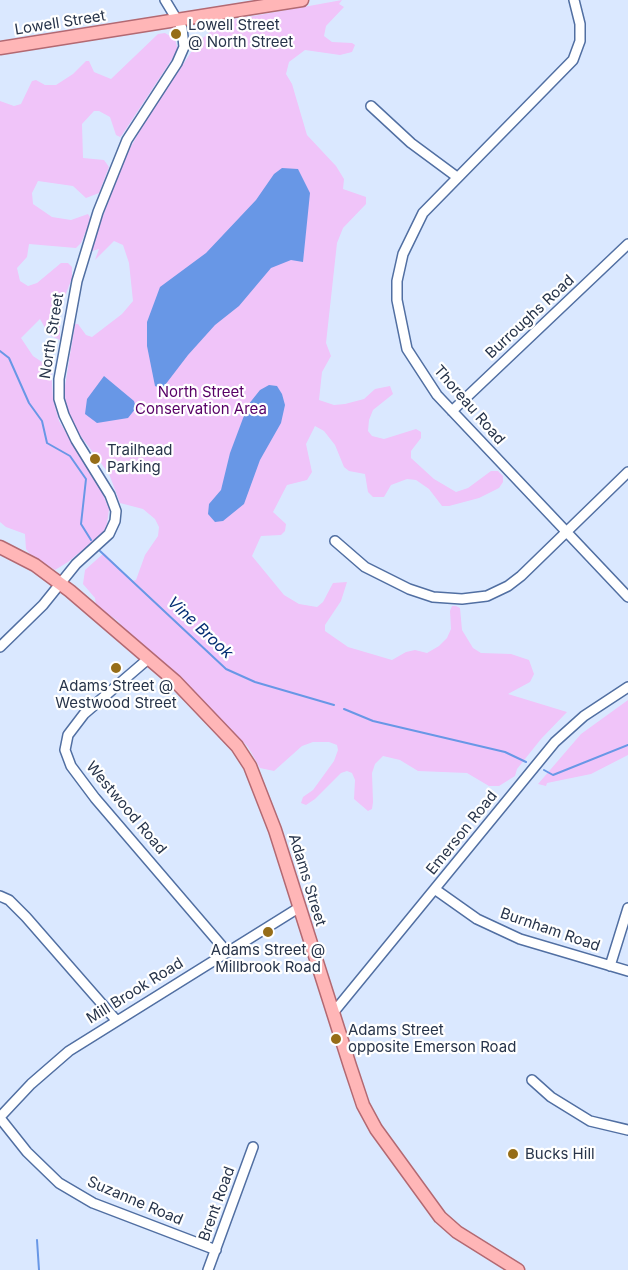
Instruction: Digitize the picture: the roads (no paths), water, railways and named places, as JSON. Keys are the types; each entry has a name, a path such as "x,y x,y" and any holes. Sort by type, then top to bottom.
{"main road":[{"name":"Lowell Street","path":"0,48 302,0"},
{"name":"Adams Street","path":"0,547 29,561 60,583 148,659 220,726 250,766 276,830 363,1105 376,1129 420,1192 457,1232 518,1270"}],"street":[{"name":"North Street","path":"0,647 39,610 76,564 109,534 116,518 108,491 71,431 59,399 59,379 75,289 91,231 123,147 183,51 183,32 165,0"},
{"name":"Thoreau Road","path":"574,0 580,24 580,41 573,60 519,118 457,177 418,223 404,254 397,281 400,326 407,349 437,395 628,597"},
{"path":"371,106 411,143 457,177"},
{"name":"Burroughs Road","path":"452,411 628,244"},
{"path":"335,541 365,567 409,590 433,597 462,599 487,596 508,586 628,472"},
{"name":"Westwood Road","path":"148,659 84,714 68,735 65,750 71,766 95,798 227,952"},
{"name":"Emerson Road","path":"333,1013 555,742 584,716 628,687"},
{"name":"Burnham Road","path":"436,890 477,919 511,935 628,971"},
{"path":"0,896 9,900 26,917 116,1020"},
{"name":"Mill Brook Road","path":"0,1117 31,1084 69,1051 300,907"},
{"path":"610,966 628,908"},
{"path":"532,1080 551,1097 590,1121 628,1130"},
{"name":"Suzanne Road","path":"0,1117 27,1152 59,1183 93,1203 216,1250"},
{"name":"Brent Road","path":"208,1270 253,1147"}],"water":[{"path":"282,168 298,169 310,193 303,262 291,260 271,268 239,306 215,325 162,389 155,386 147,346 147,322 160,287 206,253 256,200 274,174"},
{"path":"104,376 134,401 136,408 128,418 97,423 85,414 87,399"},
{"path":"269,385 277,386 282,394 285,405 281,423 260,460 244,504 223,521 215,522 208,514 209,504 221,490 230,453 248,405 260,390"}],"waterway":[{"name":"Vine Brook","path":"0,351 9,358 29,403 42,421 47,443 70,456 86,479 81,524 91,540"},
{"name":"Vine Brook","path":"100,551 226,669 255,682 334,705"},
{"name":"Vine Brook","path":"344,709 373,721 505,752 526,762"},
{"name":"Vine Brook","path":"544,770 553,775 628,745"},
{"path":"37,1240 39,1270"}],"place":[{"name":"Lowell Street @ North Street","path":"176,34"},
{"name":"Trailhead Parking","path":"95,459"},
{"name":"Adams Street @ Westwood Street","path":"116,668"},
{"name":"Adams Street @ Millbrook Road","path":"268,932"},
{"name":"Adams Street opposite Emerson Road","path":"336,1039"},
{"name":"Bucks Hill","path":"513,1154"}],"park label":[{"name":"North Street Conservation Area","path":"201,400"}]}
